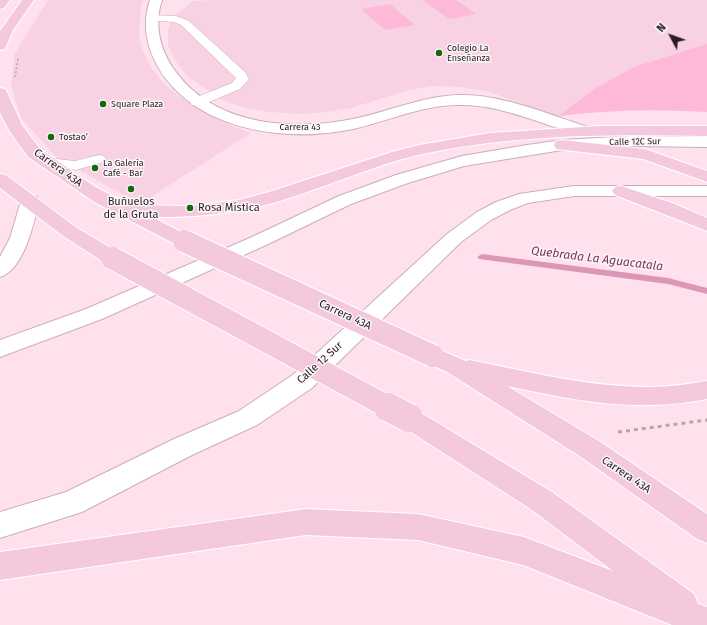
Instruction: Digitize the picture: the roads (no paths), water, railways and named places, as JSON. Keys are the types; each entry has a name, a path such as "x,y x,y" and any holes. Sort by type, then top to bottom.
{"main road":[{"path":"0,5 4,0"},
{"path":"0,46 7,30 28,0"},
{"name":"Carrera 43A","path":"0,92 4,106 15,127 35,153 74,182 184,241 444,361 590,450 707,530"},
{"path":"126,211 171,213 218,210 256,202 368,164 418,150 461,142 520,134 582,130 707,131"},
{"path":"562,145 645,154 707,177"},
{"path":"0,179 70,232 112,258 409,418 542,501 707,623"},
{"path":"621,191 668,208 707,225"},
{"path":"444,361 571,390 633,396 673,396 707,390"},
{"path":"0,566 306,522 418,527 524,551 707,623"}],"street":[{"name":"Carrera 43","path":"156,0 151,18 152,33 156,49 173,81 188,96 206,108 233,119 260,126 321,128 352,124 428,103 459,100 481,101 504,105 582,130"},
{"path":"520,134 522,112"},
{"name":"Calle 12C Sur","path":"562,145 633,141 707,142"},
{"path":"0,349 94,314 259,241 345,200 402,179 462,162 562,145"},
{"name":"Calle 12 Sur","path":"0,525 72,503 183,447 248,418 303,381 454,238 484,216 503,206 532,196 574,191 621,191"},
{"path":"621,191 707,191"},
{"path":"3,263 22,231 30,201"}],"lane":[{"path":"151,18 176,19 185,23 241,75 243,79 236,86 197,102"},
{"path":"47,162 76,166 99,159"}],"waterway":[{"name":"Quebrada La Aguacatala","path":"482,257 668,281 707,291"}],"place":[{"name":"Colegio La Enseñanza","path":"439,53"},
{"name":"Square Plaza","path":"103,104"},
{"name":"Tostao’","path":"51,137"},
{"name":"La Galería Café - Bar","path":"95,168"},
{"name":"Buñuelos de la Gruta","path":"131,189"},
{"name":"Rosa Mística","path":"190,208"}]}
